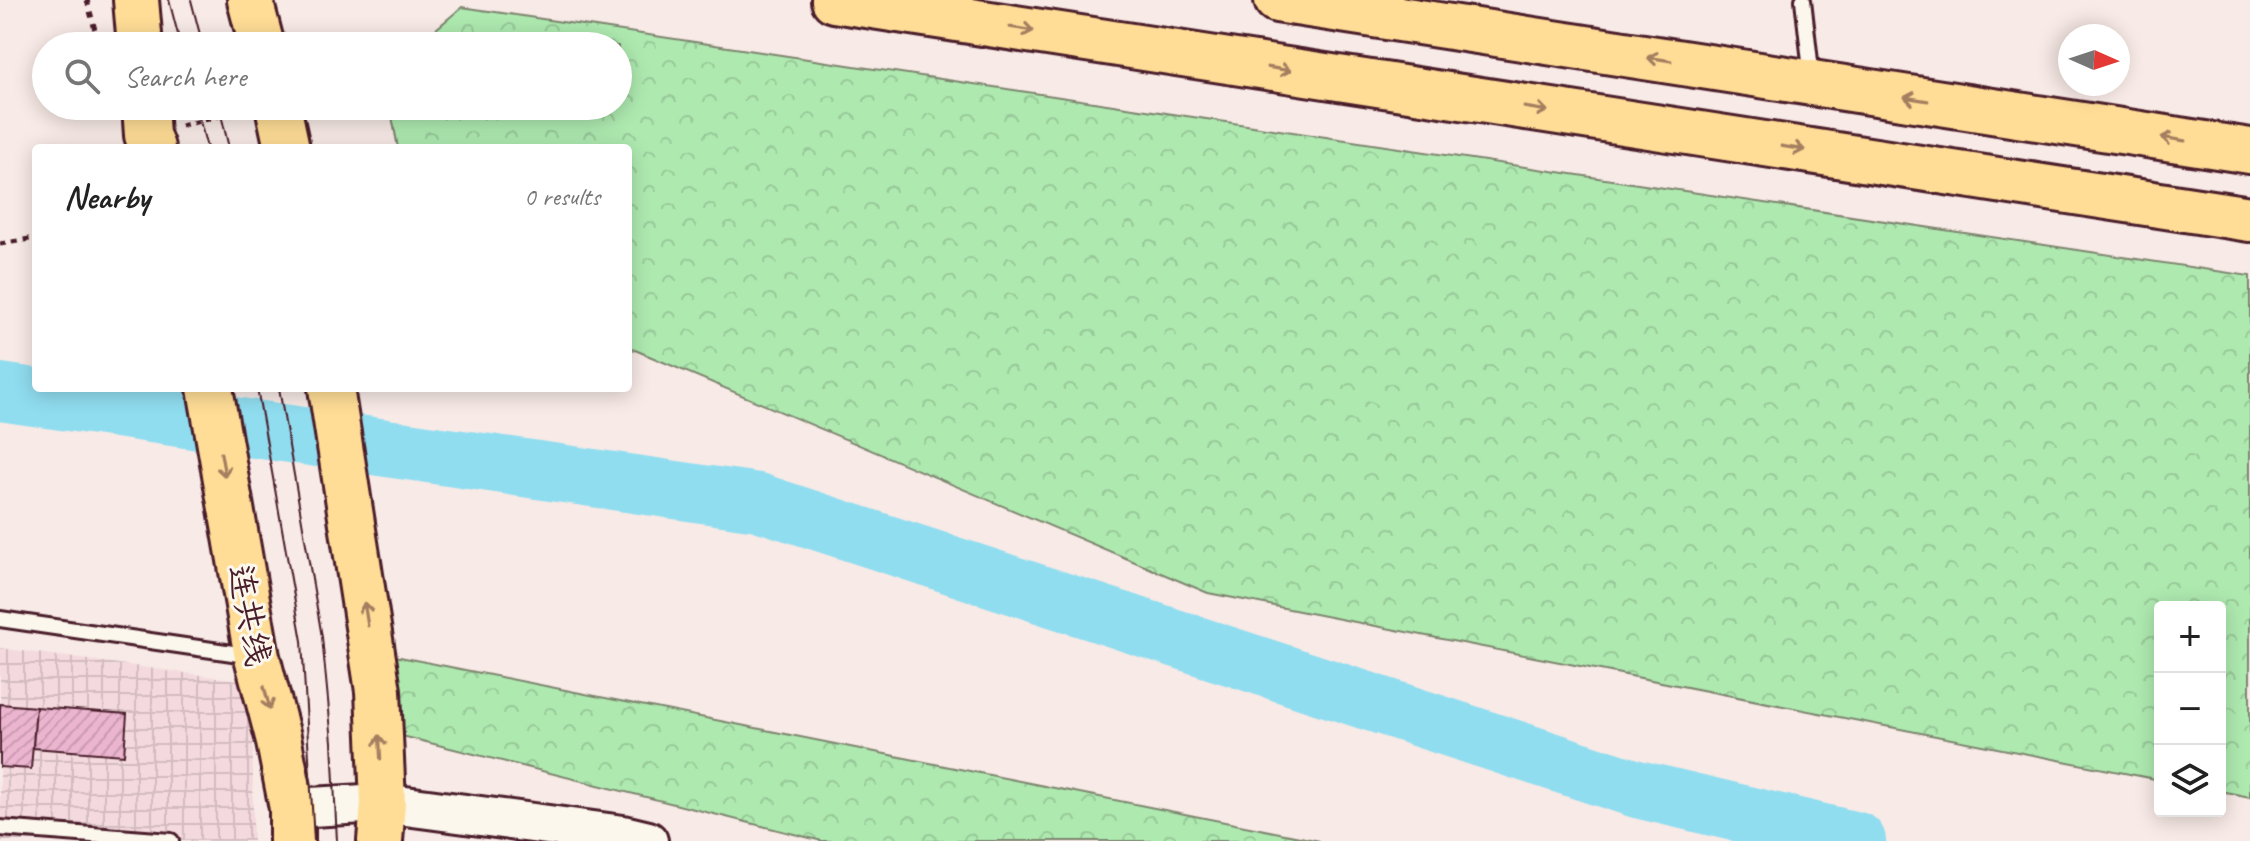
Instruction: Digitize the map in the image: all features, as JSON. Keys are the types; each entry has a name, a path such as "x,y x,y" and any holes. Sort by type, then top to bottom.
{"main road":[{"path":"136,0 139,32"},
{"path":"250,0 258,32"},
{"path":"834,0 2250,219"},
{"path":"1277,0 2250,151"},
{"path":"146,120 150,144"},
{"path":"281,120 286,144"},
{"name":"连共线","path":"211,392 253,640 278,737 292,825"},
{"path":"332,392 378,691 382,822"}],"street":[{"path":"292,825 382,822 623,835 648,841"}],"lane":[{"path":"1803,0 1812,83"},
{"path":"0,619 253,640"},
{"path":"0,828 171,841"}],"path":[{"path":"87,0 96,32"},
{"path":"0,244 32,239"}],"shaded area":[{"path":"0,648 253,682 253,841 0,841"}],"green space":[{"path":"462,7 628,32 433,32"},
{"path":"632,33 2250,276 2250,797 2226,792 2226,601 2154,601 2154,779 1208,593 632,349 632,144 397,144 393,120 632,120"},
{"path":"365,650 1320,841 822,841 358,725"}],"building":[{"path":"0,704 36,707 31,769 0,767"},
{"path":"36,707 127,714 124,755 33,748"}],"waterway":[{"path":"0,392 758,502 1637,789 1857,841"}],"tram line":[{"path":"169,0 177,32"},
{"path":"191,0 199,32"},
{"path":"200,120 206,144"},
{"path":"222,120 228,144"},
{"path":"258,392 302,641 314,841"},
{"path":"280,392 322,637 337,841"}]}
